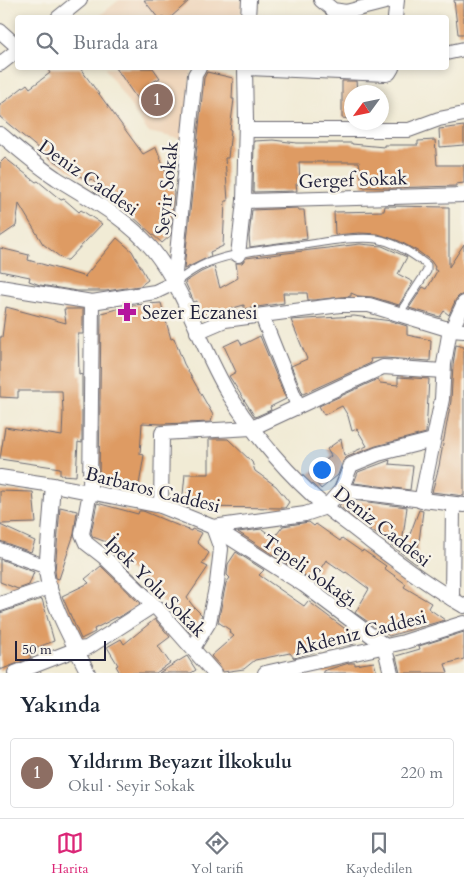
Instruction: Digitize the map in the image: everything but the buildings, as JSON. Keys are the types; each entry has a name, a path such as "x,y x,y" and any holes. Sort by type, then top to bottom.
{"street":[{"path":"248,0 248,15"},
{"path":"320,0 333,10 346,12 393,0"},
{"path":"395,15 397,0"},
{"path":"61,15 74,2"},
{"path":"0,32 15,46"},
{"path":"449,52 464,49"},
{"path":"0,64 15,52"},
{"name":"Seyir Sokak","path":"174,284 182,223 195,75 198,70"},
{"path":"238,255 244,201 245,70"},
{"path":"292,70 386,74 391,70"},
{"path":"246,130 409,130 439,119 464,114"},
{"name":"Deniz Caddesi","path":"0,134 56,177 100,203 130,227 152,249 174,284 230,396 252,428 298,481 326,507 411,573 458,602"},
{"name":"Gergef Sokak","path":"244,201 464,195"},
{"path":"0,286 92,302 155,292 174,284"},
{"name":"İpek Yolu Sokak","path":"92,302 90,492 82,534 86,543 104,557 154,605 214,673"},
{"path":"420,501 442,399 443,371 449,335 458,330 464,303"},
{"path":"197,332 225,320 340,305 369,305 458,330"},
{"path":"262,316 298,406"},
{"path":"161,506 162,434 252,428 382,367 443,371"},
{"path":"326,507 341,490 351,465 378,454 433,440"},
{"name":"Barbaros Caddesi","path":"0,478 53,485 161,506 213,527 305,514 326,507"},
{"path":"53,485 47,567 50,587 88,673"},
{"path":"341,490 458,505 458,602"},
{"path":"193,648 209,622 217,583 221,549 213,527"},
{"name":"Tepeli Sokağı","path":"213,527 304,585 384,645"},
{"path":"0,550 47,567"},
{"path":"0,604 50,587"},
{"path":"15,673 77,649 87,648 154,605"},
{"name":"Akdeniz Caddesi","path":"265,673 404,642 464,624"},
{"path":"384,645 391,673"}],"lane":[{"path":"174,284 188,272 207,263 238,255 327,242 377,239 401,248 427,265 427,271 399,314"}],"shaded area":[{"path":"119,0 242,0 241,15 101,15"},
{"path":"106,70 191,70 185,140 148,132"}],"place":[{"name":"Yıldırım Beyazıt İlkokulu","path":"157,100"},
{"name":"Sezer Eczanesi","path":"127,312"}]}
